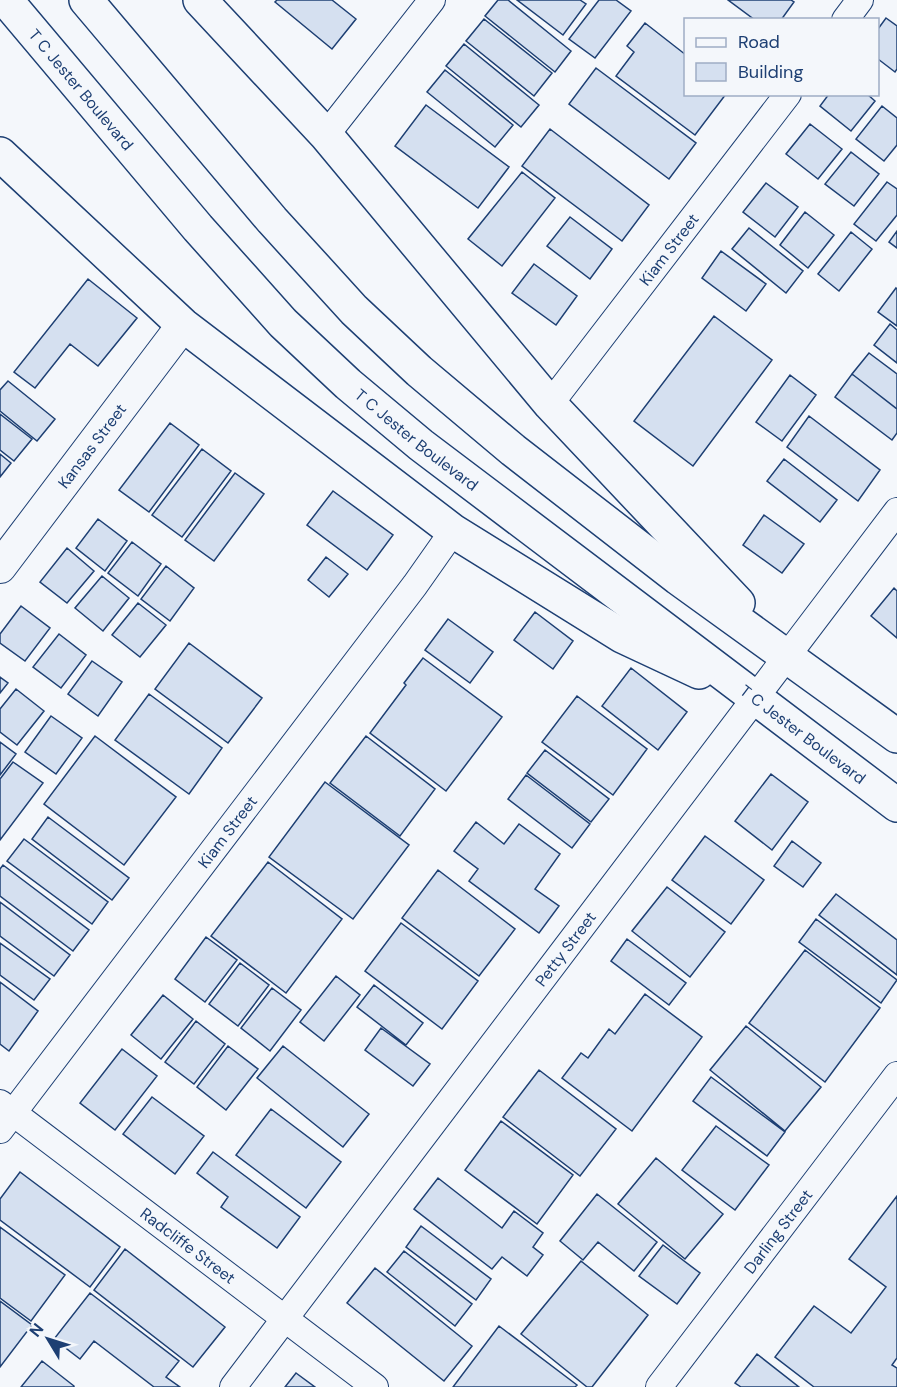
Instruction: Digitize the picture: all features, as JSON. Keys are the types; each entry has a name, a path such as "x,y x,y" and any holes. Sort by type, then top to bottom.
{"main road":[{"name":"T C Jester Boulevard","path":"6,0 198,228 283,322 348,384 421,445 897,805"},
{"path":"86,0 272,220 354,309 403,356 531,464 678,578 897,735"},
{"path":"200,0 327,135 550,404 789,656"},
{"path":"0,154 183,325 453,531 622,636 756,698"}],"street":[{"path":"327,135 432,0"},
{"path":"846,18 860,0"},
{"name":"Kiam Street","path":"550,404 786,96"},
{"name":"Kansas Street","path":"0,567 183,325"},
{"name":"Petty Street","path":"233,1387 897,511"},
{"name":"Kiam Street","path":"4,1115 415,585 453,531"},
{"name":"Darling Street","path":"659,1387 897,1075"},
{"name":"Radcliffe Street","path":"4,1115 375,1387"}],"building":[{"path":"277,0 332,0 356,19 332,49 275,2"},
{"path":"498,0 508,0 571,51 555,72 485,16"},
{"path":"517,0 580,0 586,4 563,35"},
{"path":"599,0 616,0 631,11 595,58 569,39"},
{"path":"728,0 791,0 794,2 782,18 752,18"},
{"path":"886,18 897,26 897,69 895,72 879,60 879,28"},
{"path":"484,19 552,73 534,96 466,41"},
{"path":"645,23 684,53 684,96 724,96 695,135 616,76 634,52 627,46"},
{"path":"464,44 539,105 521,127 446,66"},
{"path":"596,68 696,143 669,179 569,104"},
{"path":"445,70 513,125 495,147 427,92"},
{"path":"828,96 869,96 875,101 851,131 820,106"},
{"path":"426,105 509,167 478,208 395,146"},
{"path":"882,106 897,118 897,145 884,161 856,139"},
{"path":"810,124 842,149 818,179 786,154"},
{"path":"550,129 649,205 622,241 522,166"},
{"path":"851,152 879,174 854,206 825,184"},
{"path":"522,172 555,198 502,266 468,239"},
{"path":"887,182 897,189 897,215 876,241 854,224"},
{"path":"766,183 798,207 775,237 743,212"},
{"path":"805,212 834,235 808,268 780,245"},
{"path":"570,217 612,249 590,279 547,246"},
{"path":"749,228 803,271 786,293 732,249"},
{"path":"897,231 897,248 889,242"},
{"path":"851,232 872,249 839,291 818,274"},
{"path":"721,251 766,284 746,311 702,278"},
{"path":"534,264 577,296 556,325 512,293"},
{"path":"88,279 137,318 98,366 70,344 35,388 14,372"},
{"path":"897,289 897,326 878,312"},
{"path":"714,316 772,360 693,466 634,421"},
{"path":"890,324 897,330 897,363 874,345"},
{"path":"869,353 897,374 897,409 852,374"},
{"path":"852,374 897,409 897,433 892,440 835,397"},
{"path":"790,375 816,395 782,441 756,422"},
{"path":"8,381 55,419 37,441 0,411 0,390"},
{"path":"0,414 32,439 14,461 0,450"},
{"path":"809,416 880,470 858,501 787,447"},
{"path":"170,423 199,445 149,512 119,490"},
{"path":"202,449 231,471 182,537 152,515"},
{"path":"0,454 11,463 0,477"},
{"path":"784,459 837,500 820,522 767,481"},
{"path":"235,473 264,494 214,561 185,540"},
{"path":"333,491 393,535 367,570 307,525"},
{"path":"764,515 804,544 782,573 743,545"},
{"path":"98,519 127,541 105,571 76,548"},
{"path":"132,542 161,564 138,596 108,573"},
{"path":"67,548 94,571 67,603 40,582"},
{"path":"326,557 348,574 329,597 308,580"},
{"path":"166,566 194,588 170,621 141,599"},
{"path":"102,576 129,598 103,631 75,608"},
{"path":"894,588 897,591 897,638 871,616"},
{"path":"138,603 166,625 140,657 112,635"},
{"path":"21,606 50,628 25,661 0,643 0,634"},
{"path":"535,612 573,641 553,669 514,640"},
{"path":"448,619 493,652 470,683 425,650"},
{"path":"59,634 86,655 61,688 33,667"},
{"path":"189,643 262,698 228,743 155,689"},
{"path":"423,658 502,717 446,791 370,733"},
{"path":"92,661 122,682 98,716 68,694"},
{"path":"631,668 687,712 658,750 602,706"},
{"path":"0,677 8,683 0,693"},
{"path":"16,689 44,711 17,745 0,732 0,709"},
{"path":"149,694 222,748 189,794 115,740"},
{"path":"577,696 647,749 613,795 542,742"},
{"path":"51,716 82,738 56,774 25,752"},
{"path":"95,736 176,797 124,865 44,804"},
{"path":"366,736 435,789 400,836 330,783"},
{"path":"0,742 16,754 0,775"},
{"path":"545,750 609,799 591,822 527,773"},
{"path":"13,762 43,783 0,840 0,779"},
{"path":"771,774 808,802 772,850 735,821"},
{"path":"526,775 590,824 572,848 508,799"},
{"path":"325,782 409,845 353,919 269,857"},
{"path":"48,817 129,878 112,900 32,839"},
{"path":"476,822 504,844 519,824 560,854 535,889 559,906 539,933 469,881 478,869 454,851"},
{"path":"705,836 764,880 731,924 672,880"},
{"path":"24,839 108,902 92,924 7,861"},
{"path":"792,841 821,863 803,887 774,866"},
{"path":"268,862 342,919 286,993 211,936"},
{"path":"3,865 89,930 73,951 0,896 0,869"},
{"path":"438,870 515,929 479,976 402,918"},
{"path":"667,887 725,932 690,977 632,931"},
{"path":"836,894 897,940 897,975 819,915"},
{"path":"0,902 70,955 54,976 0,936"},
{"path":"816,919 897,980 881,1003 799,942"},
{"path":"401,923 478,981 442,1029 365,971"},
{"path":"206,937 237,960 205,1002 175,979"},
{"path":"627,939 686,983 669,1005 611,961"},
{"path":"0,943 50,979 34,1000 0,975"},
{"path":"805,950 880,1008 825,1082 749,1023"},
{"path":"240,963 269,985 238,1026 209,1004"},
{"path":"336,976 360,995 324,1041 300,1022"},
{"path":"0,982 38,1011 9,1051 0,1044"},
{"path":"374,985 423,1023 406,1045 357,1007"},
{"path":"272,988 301,1010 270,1051 241,1028"},
{"path":"645,994 702,1037 632,1131 562,1078 581,1053 588,1058 609,1029 615,1034"},
{"path":"163,995 193,1019 161,1059 131,1035"},
{"path":"196,1021 225,1044 194,1084 165,1062"},
{"path":"746,1026 821,1087 785,1131 710,1070"},
{"path":"381,1028 430,1064 413,1086 365,1050"},
{"path":"228,1046 258,1069 226,1110 197,1087"},
{"path":"283,1046 369,1114 343,1147 257,1078"},
{"path":"122,1049 157,1076 115,1130 80,1103"},
{"path":"539,1070 616,1129 580,1176 503,1117"},
{"path":"711,1077 785,1132 767,1156 693,1101"},
{"path":"152,1097 204,1136 175,1174 123,1134"},
{"path":"271,1109 341,1162 306,1208 236,1155"},
{"path":"501,1121 573,1175 537,1224 465,1170"},
{"path":"716,1126 769,1165 735,1210 682,1170"},
{"path":"213,1152 300,1217 277,1248 221,1207 228,1197 197,1173"},
{"path":"656,1158 723,1214 685,1259 618,1204"},
{"path":"20,1172 120,1247 90,1287 0,1220 0,1199"},
{"path":"438,1178 502,1228 514,1211 543,1233 533,1247 543,1255 527,1276 502,1257 492,1269 414,1209"},
{"path":"597,1194 657,1242 634,1271 598,1242 583,1260 560,1241"},
{"path":"897,1196 897,1358 892,1365 897,1368 897,1387 814,1387 775,1357 814,1306 851,1333 886,1287 849,1259"},
{"path":"421,1226 491,1279 476,1300 406,1247"},
{"path":"0,1227 65,1275 31,1321 0,1298"},
{"path":"663,1245 700,1273 677,1304 639,1276"},
{"path":"125,1249 225,1327 193,1367 94,1290"},
{"path":"404,1251 472,1304 455,1326 387,1272"},
{"path":"581,1261 648,1315 592,1387 587,1387 521,1334"},
{"path":"375,1268 472,1346 444,1381 347,1303"},
{"path":"90,1293 179,1361 166,1377 180,1387 154,1387 94,1341 80,1359 54,1339"},
{"path":"0,1301 32,1325 0,1367"},
{"path":"499,1326 577,1385 575,1387 453,1387"},
{"path":"757,1354 799,1387 741,1387 735,1383"},
{"path":"42,1361 74,1386 74,1387 21,1387"},
{"path":"296,1373 315,1387 285,1387"}]}
